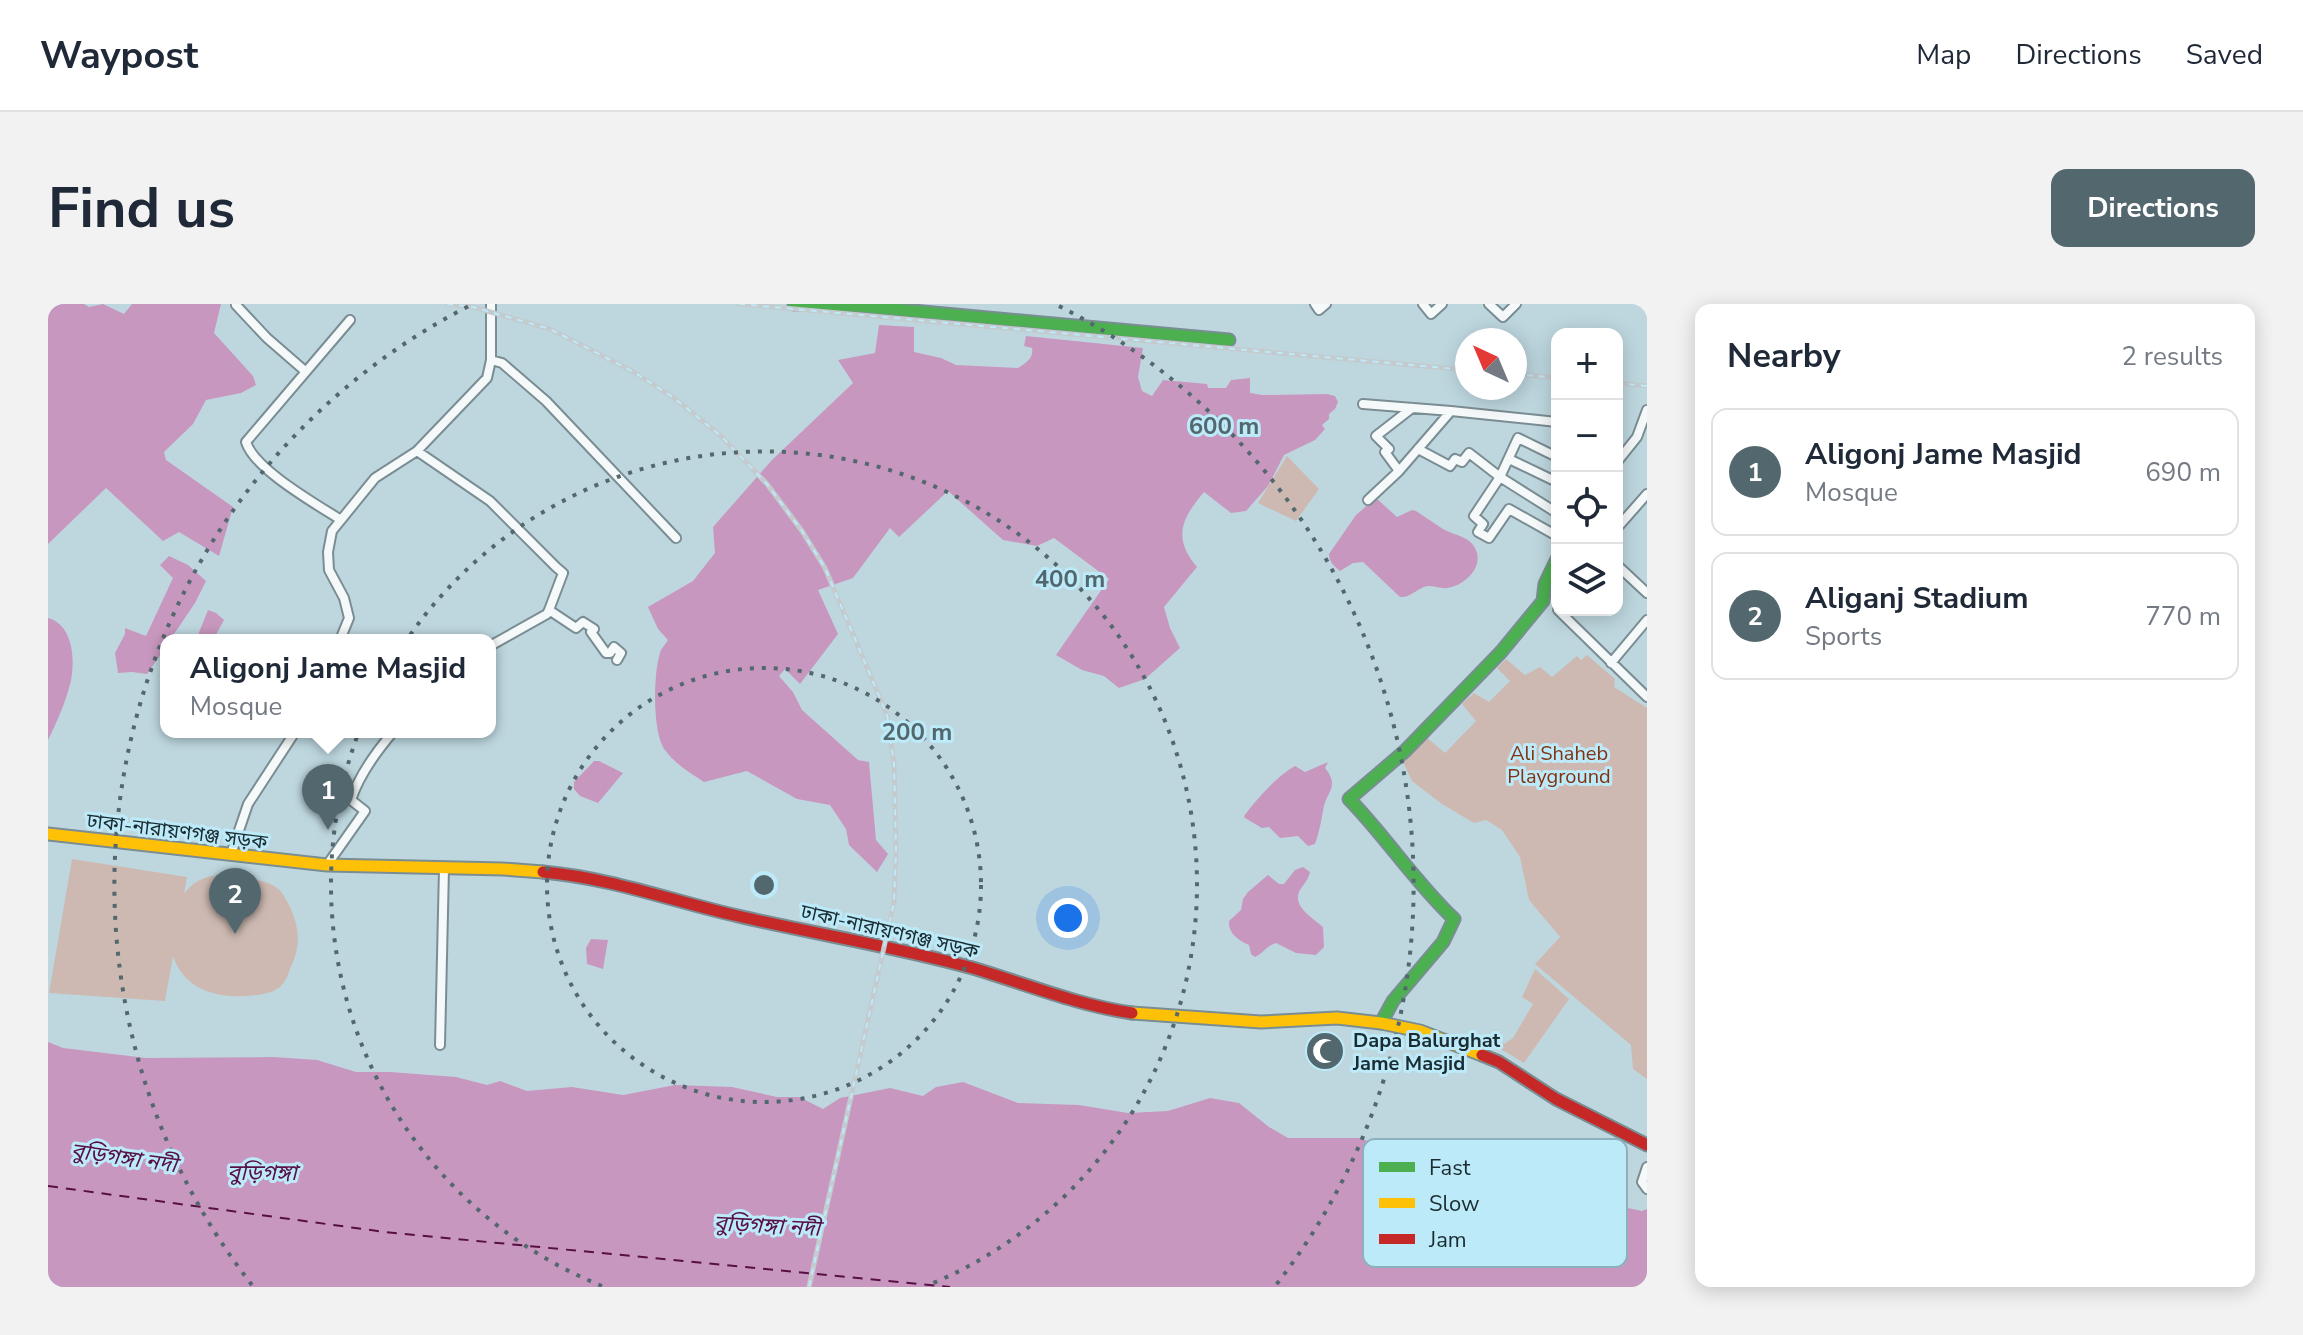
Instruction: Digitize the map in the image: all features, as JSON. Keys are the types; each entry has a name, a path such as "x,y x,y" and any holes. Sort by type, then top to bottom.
{"main road":[{"path":"794,304 858,305 1229,340"},
{"path":"1381,1023 1391,1003 1441,944 1454,919 1434,900 1349,799 1405,751 1501,652 1543,601 1545,584 1551,572"},
{"name":"ঢাকা-নারায়ণগঞ্জ সড়ক","path":"48,834 327,865 503,869 563,874 637,888 736,916 918,953 1097,1008 1215,1020 1261,1022 1337,1018 1381,1023 1420,1031 1499,1062 1556,1099 1647,1145"}],"street":[{"path":"342,634 349,618 344,598 329,570 332,531 375,478 417,451 487,378 491,360 491,304"},
{"path":"1315,304 1319,310 1326,304"},
{"path":"1423,304 1431,314 1442,304"},
{"path":"1489,304 1503,317 1516,304"},
{"path":"236,305 267,338 305,371"},
{"path":"341,520 285,484 254,457 246,444 259,424 350,320"},
{"path":"491,360 502,363 546,401 676,538"},
{"path":"1363,404 1551,421"},
{"path":"1399,471 1385,452 1389,449 1376,436 1412,408"},
{"path":"1623,452 1637,437 1647,410"},
{"path":"1368,500 1399,471 1451,411"},
{"path":"1551,454 1518,438 1500,477 1474,516 1483,524 1478,532 1489,538 1509,509 1551,533"},
{"path":"1418,449 1450,466 1455,459 1462,462 1469,453 1551,509"},
{"path":"417,451 490,501 563,573 547,614 496,643"},
{"path":"1509,459 1551,479"},
{"path":"1623,521 1647,494"},
{"path":"1623,571 1647,593"},
{"path":"1543,601 1551,605"},
{"path":"549,610 576,628 583,622 588,624 594,629 591,632 606,653 617,648 621,653 617,660"},
{"path":"1565,616 1647,697"},
{"path":"1611,663 1647,620"},
{"path":"231,854 248,804 291,738"},
{"path":"327,865 365,811 351,800 356,786 386,738"},
{"path":"440,1045 444,868"},
{"path":"1647,1167 1642,1182 1647,1189"}],"green space":[{"path":"1287,456 1319,489 1296,521 1258,503"},
{"name":"Ali Shaheb Playground","path":"1587,655 1615,679 1614,687 1647,708 1647,1079 1633,1069 1631,1045 1535,964 1560,937 1529,900 1520,857 1502,830 1486,820 1474,823 1442,804 1412,781 1403,762 1426,737 1445,753 1476,721 1462,704 1474,693 1489,702 1510,681 1497,668 1506,659 1525,675 1540,667 1552,677 1577,656 1581,660"},
{"path":"72,859 187,877 184,894 202,879 216,876 253,879 274,886 289,905 297,929 296,953 286,980 278,989 260,995 212,993 193,984 173,956 165,1001 49,993"},
{"path":"1535,969 1569,999 1524,1063 1494,1045 1498,1040 1504,1044 1513,1038 1533,1004 1522,997"}],"water":[{"path":"48,304 84,304 89,307 103,304 124,314 132,304 221,304 214,333 253,376 256,385 241,393 206,400 193,424 164,452 166,460 233,507 219,556 179,532 163,541 106,488 48,544"},
{"path":"879,325 914,327 914,352 956,365 1018,368 1032,355 1032,348 1024,346 1026,336 1143,348 1138,377 1142,391 1152,396 1163,380 1226,388 1231,380 1250,378 1250,393 1327,394 1335,396 1338,402 1322,425 1325,429 1315,440 1284,455 1268,486 1246,511 1231,513 1204,492 1196,501 1186,520 1182,537 1189,557 1197,567 1164,607 1180,648 1145,679 1119,688 1104,676 1082,670 1056,655 1109,579 1054,538 1037,546 1003,540 948,491 899,537 890,528 853,578 818,590 838,634 800,684 785,669 779,676 793,692 802,710 858,760 869,762 876,840 888,854 877,872 849,845 846,829 830,805 797,799 747,771 704,782 669,755 661,742 655,701 658,659 668,640 658,629 648,607 693,581 715,553 713,527 772,460 853,383 838,360 875,353"},
{"path":"1376,498 1397,517 1416,511 1469,541 1477,555 1472,574 1454,586 1428,586 1400,597 1363,562 1353,563 1340,571 1331,562 1329,554 1356,515"},
{"path":"169,556 188,565 206,581 174,634 160,634 160,656 147,674 118,673 115,653 125,628 146,636 173,578 160,565"},
{"path":"208,610 224,620 216,634 198,634"},
{"path":"48,618 64,629 73,658 67,695 48,740"},
{"path":"594,761 623,773 598,803 580,796 574,789 574,782"},
{"path":"1328,762 1325,768 1332,785 1315,844 1308,846 1298,836 1280,838 1269,827 1262,828 1245,818 1261,796 1288,770 1295,766 1305,772"},
{"path":"1303,867 1310,872 1298,901 1304,911 1323,927 1324,947 1316,955 1296,953 1276,943 1255,957 1249,945 1232,933 1229,921 1241,910 1248,892 1268,875 1279,884 1284,884 1295,870"},
{"path":"591,939 608,940 603,969 587,964 586,948"},
{"name":"বুড়িগঙ্গা","path":"48,1042 63,1048 146,1058 273,1057 317,1060 356,1072 456,1077 487,1085 500,1081 527,1091 572,1087 623,1095 675,1085 732,1087 777,1097 799,1097 823,1109 840,1098 890,1088 923,1096 936,1087 963,1082 1018,1103 1079,1105 1128,1113 1168,1111 1210,1098 1239,1103 1288,1138 1363,1139 1363,1267 1627,1267 1627,1208 1647,1209 1647,1287 48,1287"}],"ferry route":[{"path":"48,1186 385,1232 950,1287"}],"railway":[{"path":"447,304 473,307 550,329 634,372 674,398 721,436 767,484 825,568 887,715 894,764 894,902 809,1287"},
{"path":"739,304 1455,369"},
{"path":"1527,375 1551,377"},
{"path":"1623,384 1647,386"}],"traffic: fast":[{"path":"794,304 858,306 1229,340"},
{"path":"1381,1023 1393,1001 1443,942 1454,919 1349,799 1405,751 1501,652 1543,601 1545,584 1551,572"}],"traffic: slow":[{"path":"48,834 327,865 543,872"},
{"path":"1132,1013 1261,1022 1337,1018 1381,1023 1420,1031 1482,1055"}],"traffic: jam":[{"path":"543,872 617,885 738,916 883,946 989,973 1070,999 1132,1013"},
{"path":"1482,1055 1499,1062 1556,1099 1647,1145"}],"place":[{"name":"Aligonj Jame Masjid","path":"328,830"},
{"name":"Aliganj Stadium","path":"235,934"},
{"name":"Dapa Balurghat Jame Masjid","path":"1325,1051"}],"water label":[{"name":"বুড়িগঙ্গা নদী","path":"124,1157"},
{"name":"বুড়িগঙ্গা নদী","path":"767,1225"}]}
